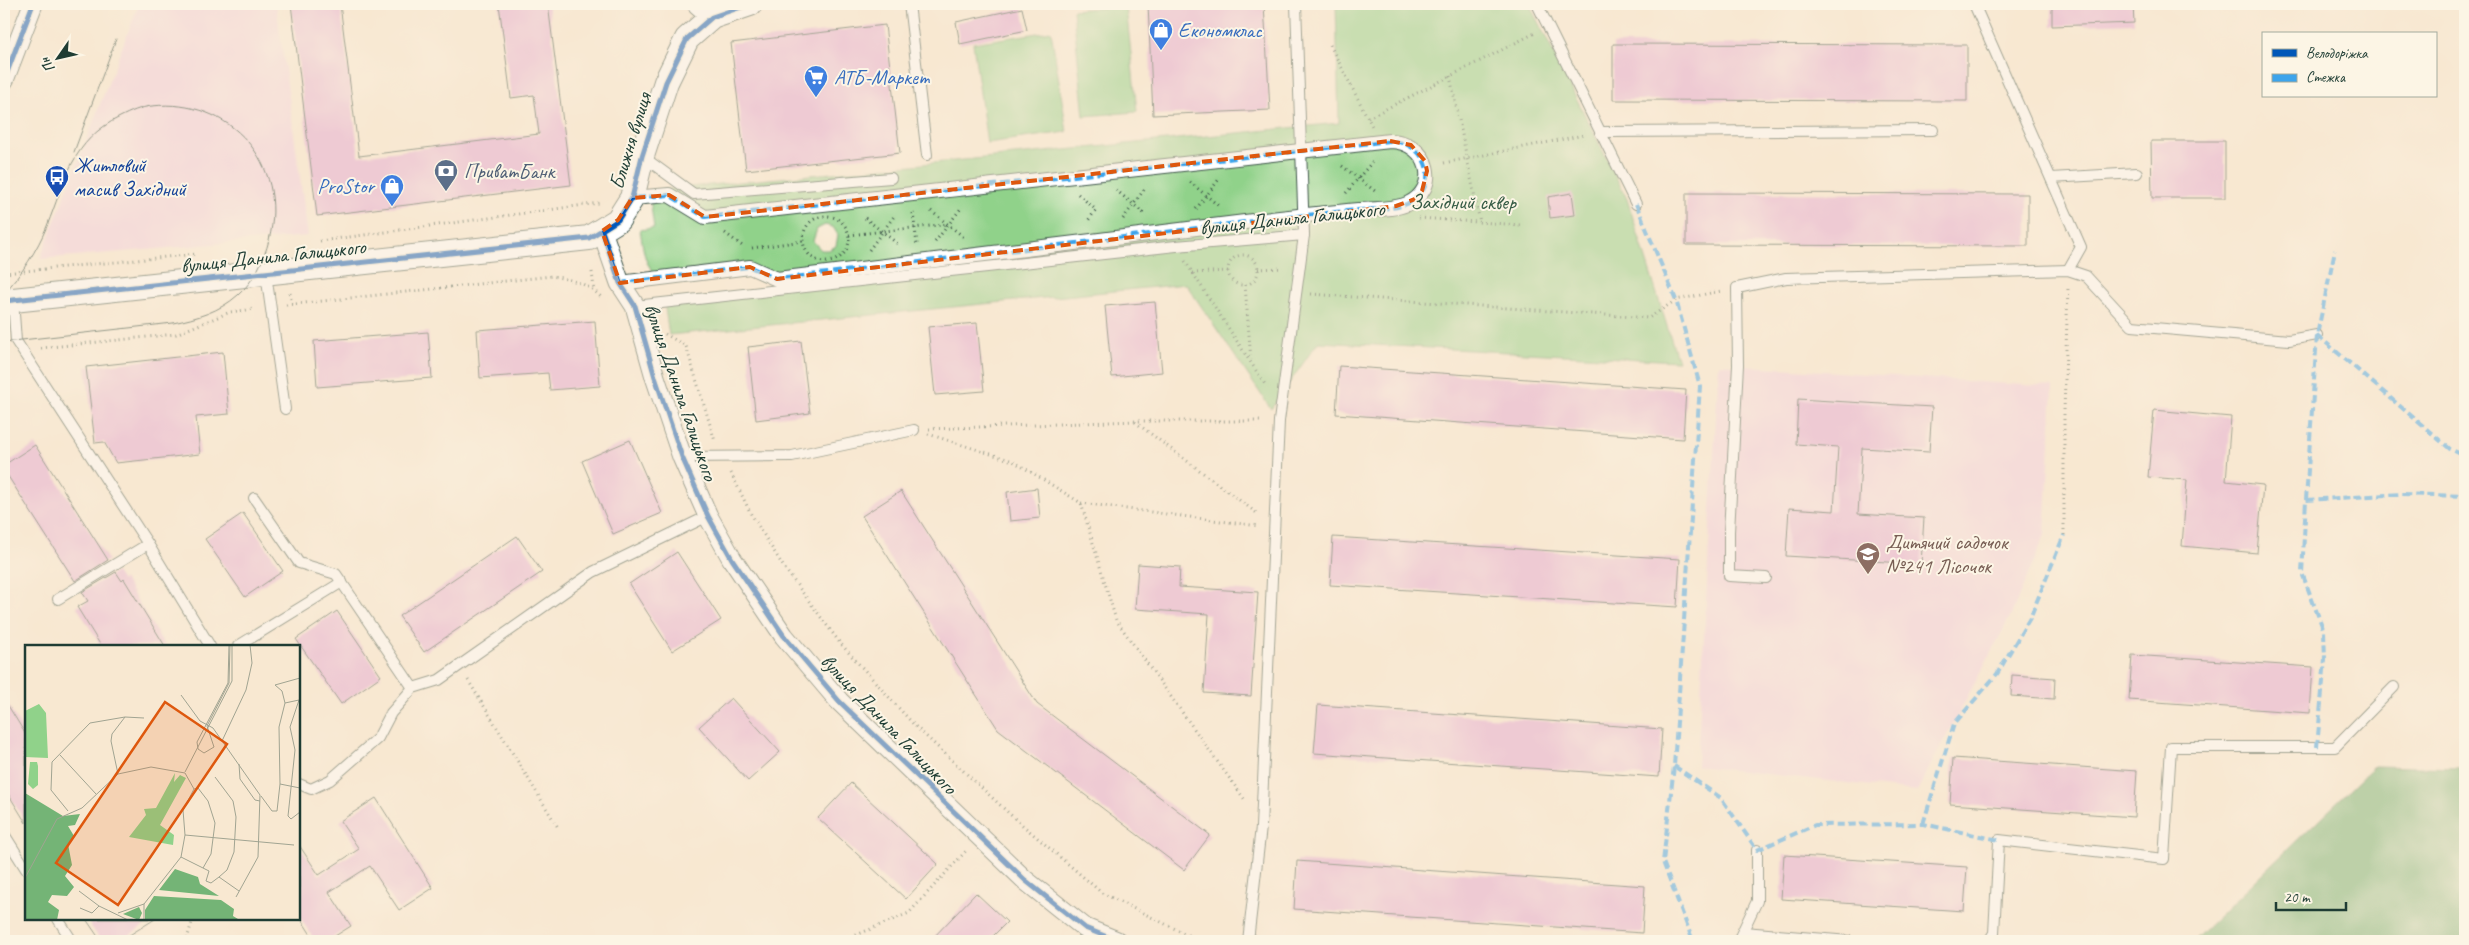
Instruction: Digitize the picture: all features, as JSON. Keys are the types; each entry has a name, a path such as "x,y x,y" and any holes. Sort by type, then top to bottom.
{"street":[{"path":"5,72 33,4"},
{"name":"Ближня вулиця","path":"602,231 618,220 632,198 642,156 666,82 687,39 705,10 750,4"},
{"path":"632,198 669,195 705,218 1385,142 1411,145 1419,152 1426,167"},
{"name":"вулиця Данила Галицького","path":"620,283 750,267 777,279 1304,215 1396,206 1406,204 1422,191 1426,182 1426,167"},
{"name":"вулиця Данила Галицького","path":"8,301 590,238 602,231 620,283 637,313 655,377 682,457 708,516 738,567 784,636 813,671 867,728 1025,880 1079,935 1117,941"}],"lane":[{"path":"909,4 927,155"},
{"path":"1248,941 1261,827 1276,528 1279,421 1304,235 1296,4"},
{"path":"1537,4 1636,204"},
{"path":"1974,4 2081,247 2068,270"},
{"path":"1600,132 1933,130"},
{"path":"642,156 694,194 891,178"},
{"path":"2051,178 2137,173"},
{"path":"637,313 1176,246 1304,235"},
{"path":"1766,578 1729,576 1728,532 1738,365 1737,288 1786,278 2068,270 2086,276 2132,326 2289,340 2317,336"},
{"path":"266,274 285,409"},
{"path":"8,301 16,341 148,544 209,645"},
{"path":"682,457 792,456 914,430"},
{"path":"254,498 299,563 336,574 413,688"},
{"path":"300,784 311,789 330,780 378,738 391,713 413,688 439,680 594,572 708,516"},
{"path":"58,599 148,544"},
{"path":"240,645 342,582"},
{"path":"1989,941 1994,933 2000,840 2164,859 2171,747 2335,747 2394,687"},
{"path":"4,834 25,867"},
{"path":"1738,941 1744,932 1757,901 1757,850"},
{"path":"59,920 72,941"},
{"path":"1744,932 1849,941"}],"path":[{"path":"1368,118 1548,26"},
{"path":"1329,213 1385,142 1368,118 1330,46"},
{"path":"1450,76 1480,222"},
{"path":"1426,167 1600,132"},
{"path":"1320,149 1396,206 1407,217 1521,225"},
{"path":"1097,174 1133,205 1172,231 1206,196 1236,158"},
{"path":"1108,239 1165,166 1239,223"},
{"path":"1059,178 1096,210 1073,243"},
{"path":"920,262 976,187"},
{"path":"910,195 986,254"},
{"path":"910,195 920,262"},
{"path":"854,270 910,195"},
{"path":"314,242 632,198"},
{"path":"845,202 920,262"},
{"path":"705,218 744,249 803,241"},
{"path":"849,235 948,224"},
{"path":"914,430 1135,422 1279,421 1265,383 1176,246"},
{"path":"4,273 198,254"},
{"path":"1243,254 1252,258 1258,269 1254,280 1245,286 1232,280 1228,271 1230,261 1243,254"},
{"path":"1258,269 1287,268"},
{"path":"2064,535 2064,411 2068,270"},
{"path":"1192,273 1228,271"},
{"path":"22,350 176,334 230,312 552,276 579,281 594,289 608,305 637,313 686,346 711,432 751,514 785,569 840,643 915,726 1013,817 1102,893 1200,941"},
{"path":"1245,286 1252,362"},
{"path":"1296,293 1649,318 1676,300 1737,288"},
{"path":"1135,422 1276,528"},
{"path":"914,430 1012,461 1081,504 1276,528"},
{"path":"1081,504 1116,620 1235,785 1261,827"},
{"path":"458,665 559,828"},
{"path":"842,941 909,913 979,837"},
{"path":"187,939 193,920"},
{"path":"182,941 187,939 191,941"}],"highlighted area":[{"path":"1390,141 1411,145 1425,161 1427,171 1422,191 1415,199 1396,206 777,279 750,267 620,283 602,231 618,220 632,198 669,195 705,217"}],"shaded area":[{"path":"139,4 276,4 308,236 40,259"},
{"name":"Дитячий садочок №241 Лісочок","path":"1719,364 2053,387 2045,535 2011,615 1917,791 1697,766"}],"green space":[{"name":"Західний сквер","path":"1336,4 1529,4 1627,199 1678,361 1318,342 1271,409 1186,284 669,335 664,302 777,290 777,279 750,267 655,273 646,259 640,230 654,228 649,191 1339,123","holes":["825,225 833,227 838,235 836,246 829,250 821,250 813,241 817,229"]},
{"path":"1126,6 1137,112 1084,116 1073,10"},
{"path":"1051,31 1067,132 987,143 973,43"},
{"path":"2374,766 2465,768 2465,941 2193,941"}],"building":[{"path":"291,4 340,4 359,156 539,134 534,95 511,98 499,4 548,4 571,185 317,216"},
{"path":"1148,4 1264,4 1270,110 1153,115"},
{"path":"2052,4 2133,4 2134,23 2052,26"},
{"path":"1022,8 1027,30 960,44 956,22"},
{"name":"АТБ-Маркет","path":"885,25 900,153 746,170 731,43"},
{"path":"1613,44 1967,45 1967,101 1613,100"},
{"path":"2151,141 2225,141 2225,198 2152,198"},
{"path":"1572,193 1575,215 1550,218 1548,197"},
{"path":"1686,193 2028,194 2028,246 1686,245"},
{"path":"1155,302 1162,372 1112,377 1105,306"},
{"path":"595,321 600,386 550,390 548,373 480,378 477,330"},
{"path":"977,323 984,391 935,395 928,327"},
{"path":"428,332 432,378 317,387 314,341"},
{"path":"801,341 810,413 756,420 748,347"},
{"path":"223,352 229,414 196,417 200,454 116,463 104,442 95,443 86,367"},
{"path":"1339,366 1686,390 1683,439 1336,414"},
{"path":"1798,399 1932,407 1929,452 1862,448 1858,514 1924,518 1921,564 1786,556 1789,508 1834,511 1838,447 1796,444"},
{"path":"2154,410 2231,417 2226,481 2263,485 2257,553 2182,546 2187,480 2148,477"},
{"path":"630,440 662,513 613,534 582,461"},
{"path":"35,445 108,560 75,581 4,470 4,465"},
{"path":"1037,488 1040,518 1010,521 1007,492"},
{"path":"901,491 1037,704 1210,835 1184,870 998,729 862,516"},
{"path":"243,513 283,571 245,597 205,539"},
{"path":"517,536 542,572 424,652 399,616"},
{"path":"1333,537 1680,559 1677,607 1330,585"},
{"path":"677,552 721,620 672,651 629,584"},
{"path":"1138,564 1180,567 1179,587 1258,592 1251,696 1204,693 1209,614 1135,609"},
{"path":"116,572 122,581 124,579 164,645 100,645 77,607 88,601 82,592"},
{"path":"337,611 381,676 341,704 296,639"},
{"path":"2132,655 2313,667 2310,713 2129,700"},
{"path":"2012,675 2055,678 2054,699 2011,696"},
{"path":"731,698 780,752 748,781 699,727"},
{"path":"4,699 25,733 25,821 4,787"},
{"path":"1318,705 1662,729 1659,777 1314,753"},
{"path":"1953,758 2137,771 2134,817 1950,804"},
{"path":"851,783 938,864 906,899 818,818"},
{"path":"376,798 433,888 399,910 370,866 329,892 351,926 327,941 315,941 300,918 300,846 319,875 359,849 340,821"},
{"path":"1784,855 1967,867 1964,911 1781,899"},
{"path":"1297,861 1645,886 1642,933 1294,909"},
{"path":"976,893 1007,922 988,941 930,941"},
{"path":"87,920 153,920 120,941 101,941"}],"tram line":[{"path":"74,152 116,39"},
{"path":"4,293 23,270 39,244 72,163 91,137 104,126 120,117 152,106 180,106 206,112 229,124 247,141 261,162 270,186 273,212 269,240 254,277 231,301 207,314 173,323 4,342"}],"marked path":[{"path":"620,283 750,267 777,279 1253,221 1389,208 1407,204 1418,197 1424,188 1427,178 1426,167 1422,157 1404,143 1390,141 705,217 669,195 632,198"},
{"path":"2458,191 2465,193"},
{"path":"1636,204 1676,300 1700,386 1674,766 1663,862 1693,941"},
{"path":"2306,500 2317,335 2335,250"},
{"path":"2317,335 2450,449 2465,456"},
{"path":"2317,747 2325,659 2324,631 2302,573 2306,500 2401,494 2465,496"},
{"path":"1923,824 1954,724 1997,674 2030,618 2064,535"},
{"path":"1674,766 1721,798 1757,850 1815,825 1923,824 1999,840"}],"cycle path":[{"path":"4,80 33,4"},
{"path":"4,301 589,238 618,220 632,198 642,156 666,82 687,39 712,17 750,4"},
{"path":"602,231 620,283 635,306 655,377 682,457 708,516 732,559 784,636 839,701 1025,880 1085,928 1117,941"}],"place":[{"name":"Економклас","path":"1161,51"},
{"name":"АТБ-Маркет","path":"816,98"},
{"name":"ПриватБанк","path":"446,192"},
{"name":"Житловий масив Західний","path":"57,198"},
{"name":"ProStor","path":"392,207"},
{"name":"Дитячий садочок №241 Лісочок","path":"1868,575"}]}
